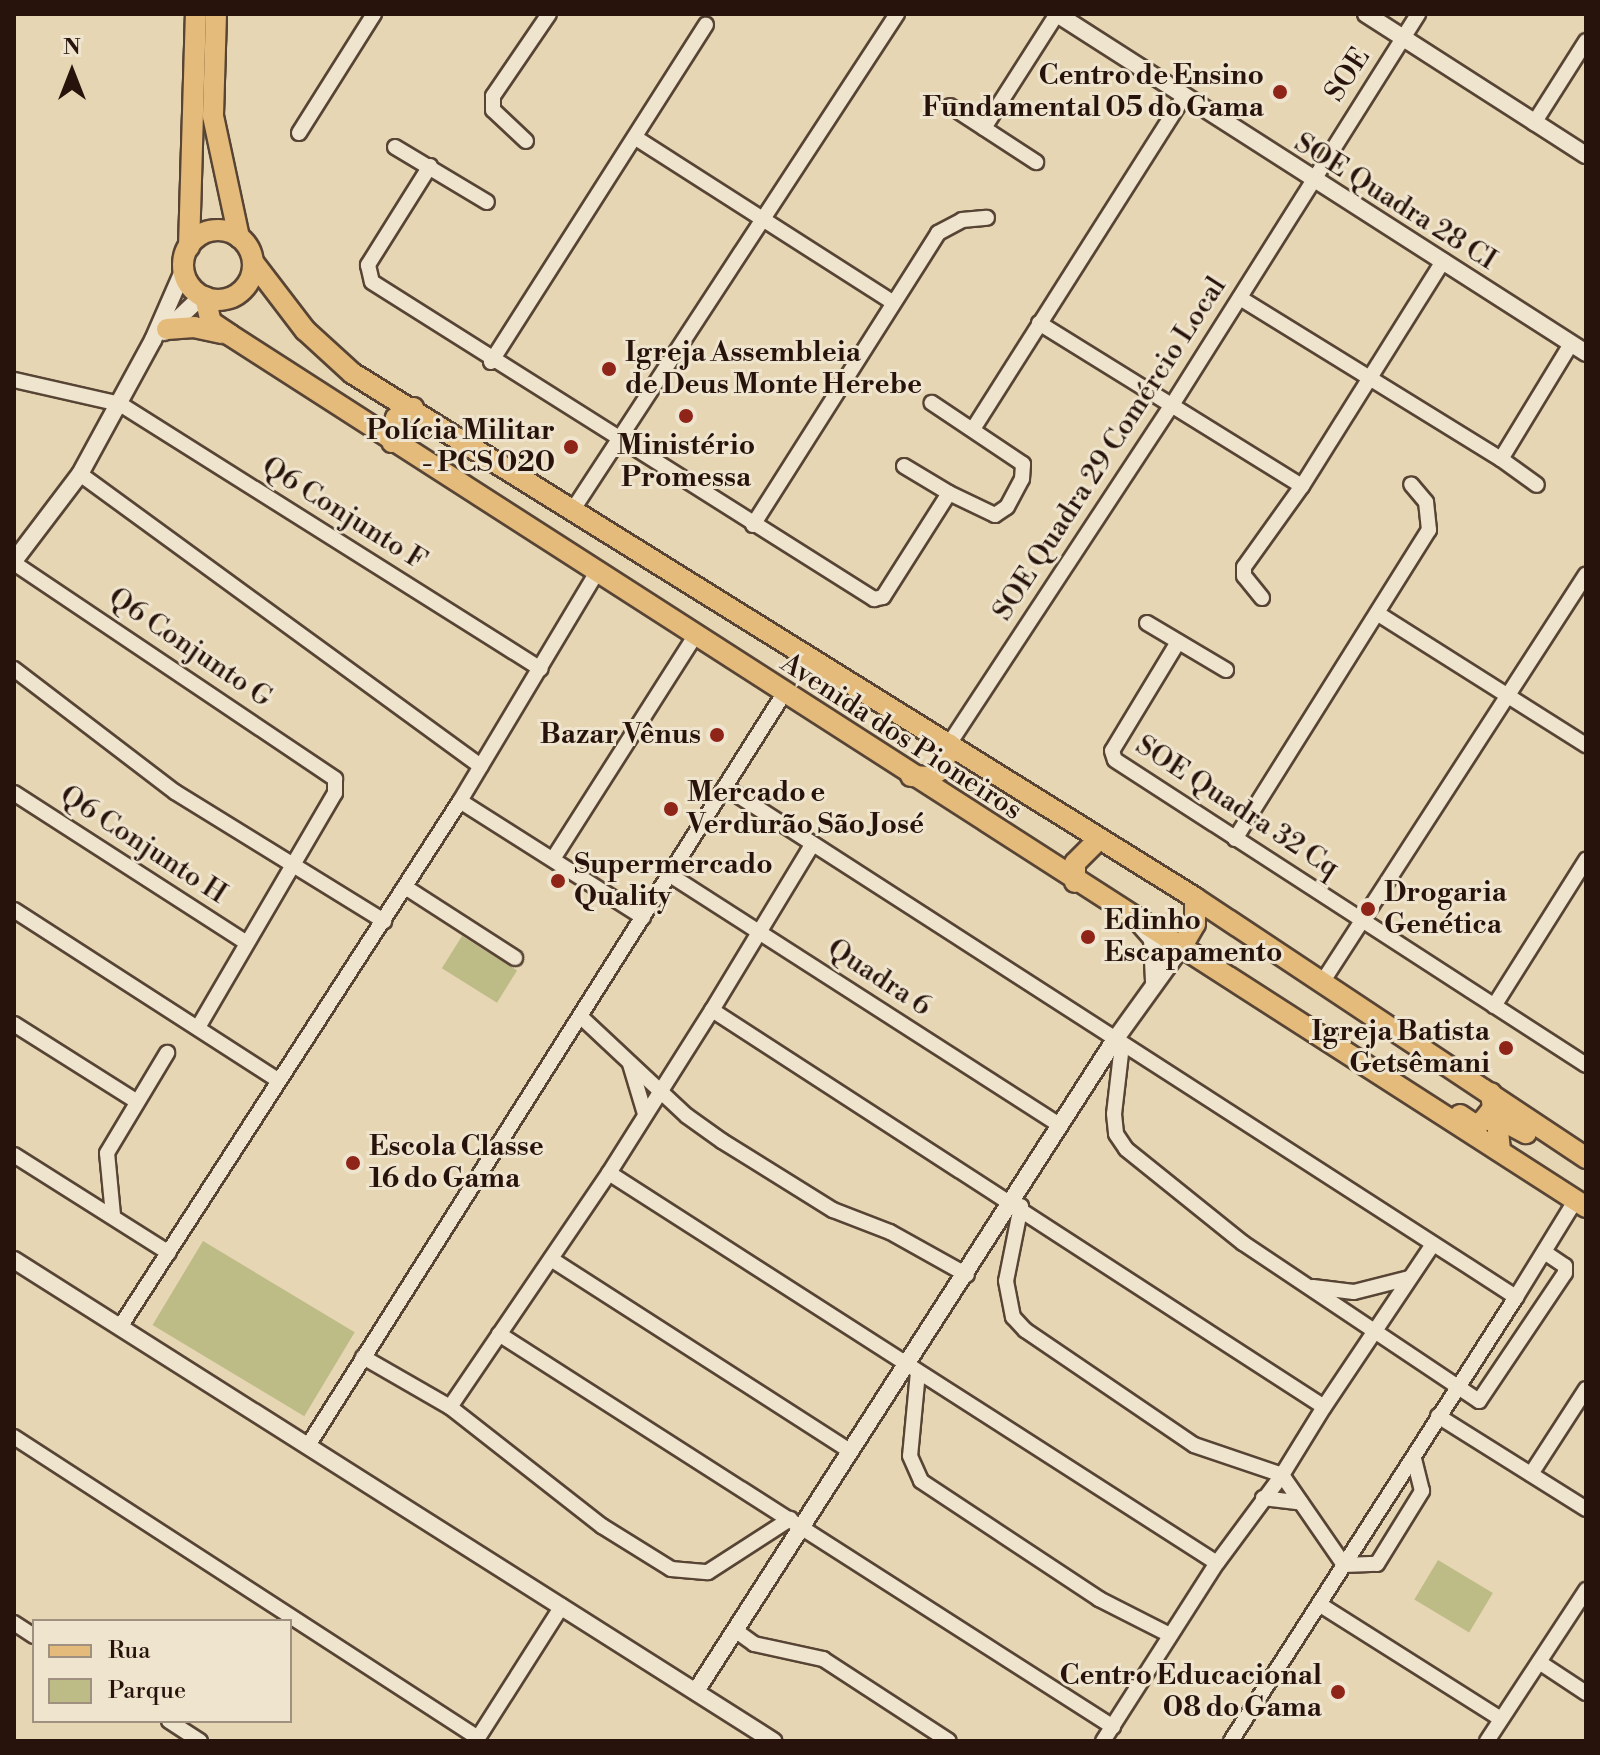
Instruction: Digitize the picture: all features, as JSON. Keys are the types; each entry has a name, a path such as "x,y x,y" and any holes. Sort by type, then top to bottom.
{"main road":[{"path":"196,14 189,247 184,269 190,285 203,297 225,299 243,290 253,262 239,237 213,116 216,14"},
{"path":"189,247 217,231 239,237"},
{"name":"Avenida dos Pioneiros","path":"253,262 324,352 572,511 1195,898 1584,1157"},
{"name":"Avenida dos Pioneiros","path":"203,297 211,322 392,442 598,570 783,695 1581,1204"},
{"path":"160,334 194,327 230,335"},
{"path":"392,442 396,418 413,408"},
{"path":"911,776 929,777 942,769 949,744"},
{"path":"1075,882 1075,863 1099,839"},
{"path":"1181,948 1195,924 1195,898"},
{"path":"1373,1069 1387,1069 1475,1125 1493,1108 1491,1093"},
{"path":"1500,1150 1498,1130 1507,1120 1557,1155 1584,1157"}],"street":[{"path":"299,133 374,14"},
{"path":"526,141 493,110 493,96 549,14"},
{"path":"572,511 620,442 897,14"},
{"path":"984,128 1057,14"},
{"name":"SOE Quadra 28 CI","path":"1057,14 1311,181 1586,353"},
{"path":"1366,14 1586,155"},
{"name":"SOE","path":"1311,181 1418,14"},
{"path":"491,362 706,25"},
{"path":"1534,123 1586,41"},
{"path":"973,429 1184,97"},
{"path":"950,106 1036,162"},
{"path":"636,138 892,302"},
{"path":"395,147 487,202"},
{"path":"430,166 366,273 491,362 753,525 879,599 949,493"},
{"name":"SOE Quadra 29 Comércio Local","path":"949,744 1172,405 1311,181"},
{"path":"753,525 938,233 962,220 987,218"},
{"path":"1262,598 1244,576 1244,567 1302,486 1443,261"},
{"path":"14,562 80,474 160,334 184,269"},
{"path":"160,334 203,297"},
{"path":"1240,298 1371,376 1537,485"},
{"path":"1039,323 1302,486"},
{"path":"1501,459 1571,344"},
{"name":"Q6 Conjunto F","path":"14,380 120,404 540,669"},
{"path":"904,466 949,493 995,515 1007,507 1022,479 1023,464 932,403"},
{"path":"80,474 481,766"},
{"path":"1235,839 1380,615 1429,530 1426,502 1411,484"},
{"name":"Q6 Conjunto G","path":"14,562 335,779 335,793 291,864"},
{"path":"120,1327 460,801 598,570"},
{"path":"1323,981 1511,696 1586,575"},
{"path":"1380,615 1586,745"},
{"path":"1147,623 1226,670"},
{"path":"553,859 695,636"},
{"name":"SOE Quadra 32 Cq","path":"1178,642 1112,755 1235,839 1586,1065"},
{"path":"14,669 142,769 384,921"},
{"path":"309,1444 643,917 728,789 783,695"},
{"path":"728,789 1516,1297"},
{"name":"Q6 Conjunto H","path":"14,793 244,941"},
{"path":"460,801 643,917"},
{"path":"450,1407 609,1173 812,845"},
{"path":"1494,1006 1586,860"},
{"path":"198,1027 244,941 291,864"},
{"name":"Quadra 6","path":"670,875 1059,1125"},
{"path":"405,887 515,958"},
{"path":"14,910 278,1080"},
{"path":"1135,920 1152,939 1154,984"},
{"path":"696,1691 735,1630 796,1522 912,1368 967,1275 1017,1204 1059,1125 1181,948"},
{"path":"712,1010 1017,1204 1324,1407"},
{"path":"580,1016 687,1116 797,1189 967,1275"},
{"path":"14,1024 136,1101"},
{"path":"1118,1043 1114,1114 1116,1134 1126,1149 1243,1243 1479,1401 1485,1398 1565,1273 1565,1266 1544,1252"},
{"path":"113,1215 107,1153 167,1053"},
{"path":"629,1064 645,1114"},
{"path":"14,1155 169,1253"},
{"path":"609,1173 1217,1563"},
{"path":"1017,1204 1006,1281 1013,1317 1025,1330 1194,1445 1282,1475 1344,1565"},
{"path":"1231,1741 1544,1252 1581,1204"},
{"path":"1103,1741 1217,1563 1282,1475 1433,1244"},
{"path":"551,1259 850,1451"},
{"path":"14,1260 309,1444 773,1741"},
{"path":"1309,1286 1354,1292 1409,1278"},
{"path":"499,1334 1113,1727"},
{"path":"363,1357 450,1407 602,1526 671,1569 708,1572 796,1522"},
{"path":"912,1368 910,1456 921,1481 1099,1599 1170,1635"},
{"path":"1531,1474 1586,1389"},
{"path":"1438,1416 1586,1509"},
{"path":"14,1437 477,1739 562,1606"},
{"path":"1344,1565 1377,1564 1422,1491 1414,1458"},
{"path":"1263,1498 1301,1503"},
{"path":"1487,1741 1586,1590"},
{"path":"1319,1604 1501,1719"},
{"path":"14,1623 32,1635"},
{"path":"735,1630 754,1644 823,1659 949,1741"},
{"path":"1539,1662 1586,1693"},
{"path":"172,1723 200,1741"}],"green space":[{"path":"462,936 517,970 497,1003 442,968"},
{"path":"203,1241 355,1332 304,1416 153,1325"},
{"path":"1438,1560 1493,1593 1469,1632 1414,1599"}],"place":[{"name":"Centro de Ensino Fundamental 05 do Gama","path":"1280,92"},
{"name":"Igreja Assembleia de Deus Monte Herebe","path":"609,369"},
{"name":"Ministério Promessa","path":"686,416"},
{"name":"Polícia Militar - PCS 020","path":"571,447"},
{"name":"Bazar Vênus","path":"717,735"},
{"name":"Mercado e Verdurão São José","path":"671,809"},
{"name":"Supermercado Quality","path":"558,881"},
{"name":"Drogaria Genética","path":"1368,909"},
{"name":"Edinho Escapamento","path":"1088,937"},
{"name":"Igreja Batista Getsêmani","path":"1506,1048"},
{"name":"Escola Classe 16 do Gama","path":"353,1163"},
{"name":"Centro Educacional 08 do Gama","path":"1338,1692"}]}
